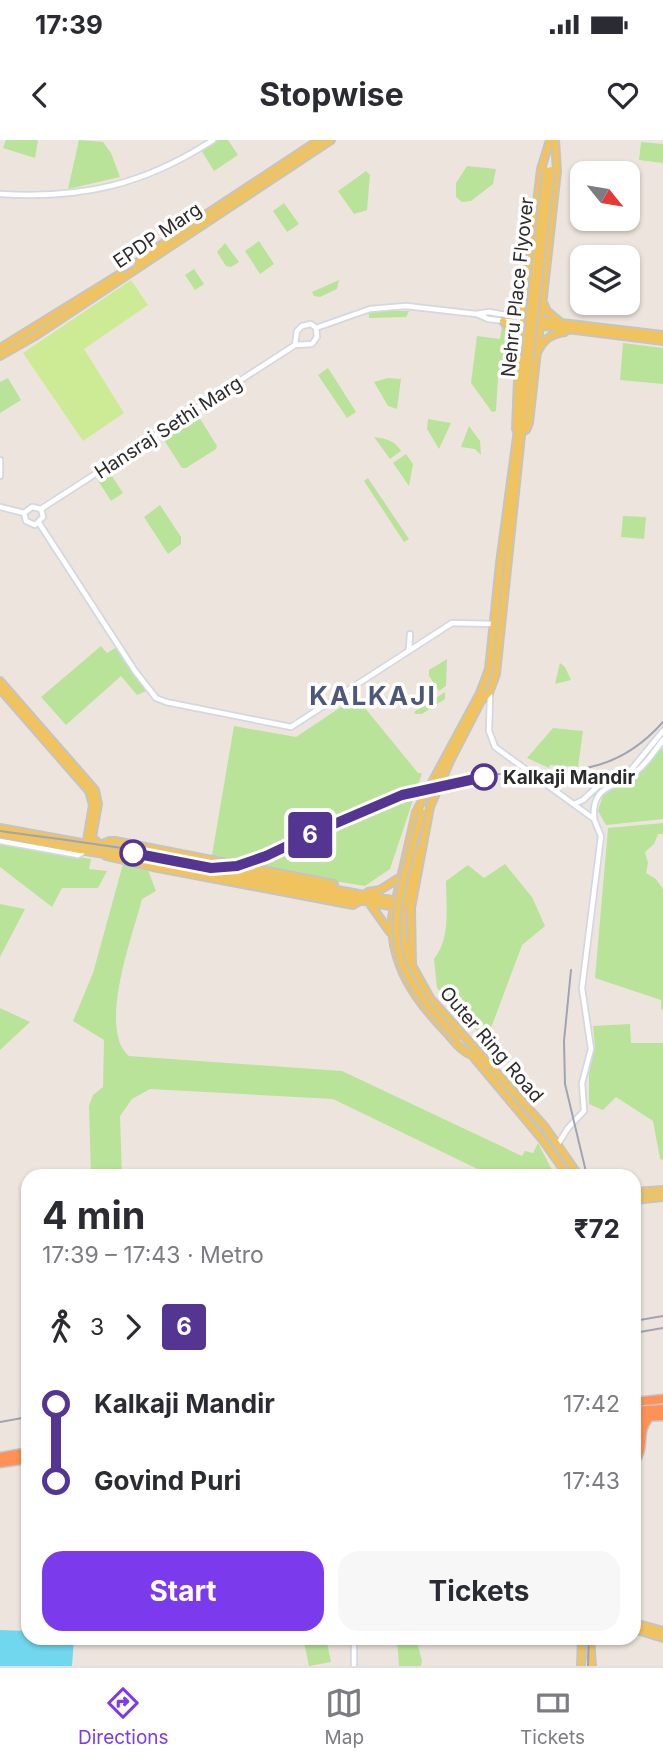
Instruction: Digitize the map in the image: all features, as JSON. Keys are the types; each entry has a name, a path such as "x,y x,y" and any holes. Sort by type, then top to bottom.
{"highway":[{"path":"641,1401 663,1399"},
{"path":"641,1410 663,1409"},
{"path":"641,1450 641,1428 650,1416"},
{"path":"641,1417 663,1416"},
{"path":"0,1457 21,1453"},
{"path":"0,1463 21,1460"}],"main road":[{"name":"EPDP Marg","path":"0,356 35,336 308,151 319,140"},
{"name":"EPDP Marg","path":"0,348 92,289 123,273 164,242 308,151 331,140"},
{"name":"Nehru Place Flyover","path":"520,436 553,140"},
{"path":"520,436 514,423 520,342 541,169 553,140"},
{"path":"472,1055 430,1009 411,981 402,963 396,934 402,890 430,788 485,683 489,669 500,563 520,436 529,423 557,171 553,140"},
{"path":"529,277 531,284 536,287 544,280"},
{"path":"542,299 547,311 564,323"},
{"path":"510,316 525,305"},
{"path":"503,321 515,332 520,342"},
{"path":"523,321 663,341"},
{"path":"539,323 564,323 663,335"},
{"path":"535,356 540,345 550,335 581,331"},
{"path":"519,353 521,348 526,346 532,348 535,356"},
{"name":"Outer Ring Road","path":"520,436 499,658 490,692 481,701 430,807 411,908 412,965 430,998 558,1144 574,1169"},
{"path":"0,681 95,790 99,804 92,837 100,845"},
{"path":"0,689 89,791 93,806 86,851"},
{"path":"391,937 394,904 416,812 430,788"},
{"path":"412,965 406,955 402,916 430,807"},
{"path":"0,828 360,893 404,906"},
{"path":"0,834 102,854 112,859 353,905 360,901 394,904"},
{"path":"405,858 407,863 415,863"},
{"path":"360,893 380,890 400,877"},
{"path":"369,902 391,937 397,962 413,994 464,1051 472,1055"},
{"path":"391,937 397,935 403,938"},
{"name":"Outer Ring Road","path":"472,1055 542,1139 563,1169"},
{"path":"641,1192 663,1190"},
{"path":"641,1199 663,1197"},
{"path":"641,1625 663,1631"},
{"path":"641,1631 663,1638"},
{"path":"582,1645 582,1666"},
{"path":"590,1645 592,1666"}],"street":[{"path":"0,194 65,195 124,183 152,174 213,140"},
{"path":"301,140 308,151"},
{"path":"316,328 370,309 406,306 476,314 489,312 523,321"},
{"path":"476,314 488,319 523,321"},
{"path":"311,324 316,328 317,337 314,342 308,345 300,341 297,331 302,326 311,324"},
{"name":"Hansraj Sethi Marg","path":"41,509 300,341"},
{"path":"0,460 0,477"},
{"path":"0,507 24,513"},
{"path":"24,513 32,507 41,509 43,517 39,523"},
{"path":"24,513 28,523 39,523"},
{"path":"39,523 135,671 156,698 166,702 291,727 455,622 495,624"},
{"path":"409,650 410,634"},
{"path":"490,692 489,731 495,747 594,820 600,830 601,843 582,988 591,1049 582,1083 585,1108 558,1144"},
{"path":"573,804 583,800 598,786 634,767 663,732"},
{"path":"594,820 593,803 600,793 637,772 663,740"},
{"path":"0,841 78,855 86,851"},
{"path":"354,1645 355,1666"}],"green space":[{"path":"6,140 38,140 35,158 3,148"},
{"path":"79,140 103,142 111,153 120,177 68,189"},
{"path":"217,140 228,140 238,155 214,171 201,150"},
{"path":"641,142 663,144 663,163 639,160"},
{"path":"467,166 496,169 493,184 471,201 462,202 456,197 456,183"},
{"path":"366,171 370,175 367,210 354,214 338,191"},
{"path":"284,203 299,224 287,232 273,211"},
{"path":"259,241 274,264 260,274 245,251"},
{"path":"225,243 239,262 231,267 226,266 217,252"},
{"path":"194,269 204,284 195,290 185,275"},
{"path":"131,280 148,305 84,349 124,413 83,441 23,353"},
{"path":"339,280 337,289 320,297 314,296 312,292"},
{"path":"369,311 409,311 406,317 369,318"},
{"path":"502,326 514,335 518,347 517,362 515,377 498,377 496,411 492,412 471,383 477,336 500,339"},
{"path":"623,343 663,348 663,384 620,380"},
{"path":"328,368 356,412 347,418 318,375"},
{"path":"8,378 21,400 0,413 0,382"},
{"path":"388,378 401,379 397,409 388,406 374,382"},
{"path":"199,417 217,446 186,468 182,468 164,437"},
{"path":"428,419 451,423 439,449 427,429"},
{"path":"469,426 480,441 481,455 475,449 461,447"},
{"path":"374,437 396,444 401,451 390,459"},
{"path":"406,454 413,464 409,486 393,463"},
{"path":"108,470 123,493 111,501 97,479"},
{"path":"368,478 409,539 404,542 364,481"},
{"path":"160,505 181,537 181,544 168,554 144,517"},
{"path":"623,516 646,517 644,539 621,537"},
{"path":"101,646 107,653 117,647 146,691 137,695 121,676 66,725 41,697"},
{"path":"447,659 446,686 439,691 429,676 429,670"},
{"path":"560,663 571,680 555,684"},
{"path":"445,692 445,699 422,714 414,712"},
{"path":"356,697 418,773 422,773 390,869 365,886 211,861 234,726 296,737"},
{"path":"553,728 583,731 578,767 550,765 549,768 527,758"},
{"path":"663,748 663,819 606,825 598,811 604,792"},
{"path":"663,823 663,834 658,834 654,844 645,852 648,863 646,873 656,879 663,889 663,1010 661,1000 595,978 608,828"},
{"path":"0,843 91,859 89,869 107,871 98,888 62,888 52,907 0,867"},
{"path":"123,864 148,870 156,891 142,899 125,957 117,1004 116,1025 120,1043 129,1056 342,1071 522,1156 525,1151 533,1153 538,1143 551,1169 478,1169 333,1099 150,1089 132,1099 120,1116 122,1169 91,1169 89,1106 93,1095 103,1087 104,1040 73,1021 93,973"},
{"path":"505,864 532,897 545,926 522,945 491,1028 479,1033 437,988 434,959 445,932 446,881 468,865 484,878"},
{"path":"0,904 25,909 0,957"},
{"path":"0,1008 30,1022 0,1050"},
{"path":"630,1024 631,1043 663,1043 663,1160 660,1159 653,1121 616,1097 603,1110 589,1104 589,1073 595,1046 593,1026"},
{"path":"305,1645 327,1645 331,1662 309,1666"},
{"path":"398,1645 418,1645 421,1666 399,1666"}],"water":[{"path":"0,1630 21,1631 21,1645 74,1645 72,1666 0,1666"}],"railway":[{"path":"0,831 127,849 196,864 216,865 264,854 356,810 403,792 487,775 581,769 602,764 643,742 663,722"},
{"path":"571,970 564,1041 565,1084 585,1169"},
{"path":"641,1320 663,1316"},
{"path":"641,1332 663,1328"},
{"path":"0,1422 21,1418"},
{"path":"588,1666 589,1645"}],"metro line":[{"name":"6","path":"133,853 211,868 237,866 266,856 402,795 484,777"}],"place":[{"name":"Kalkaji Mandir","path":"484,777"}],"district":[{"name":"KALKAJI","path":"373,696"}]}
